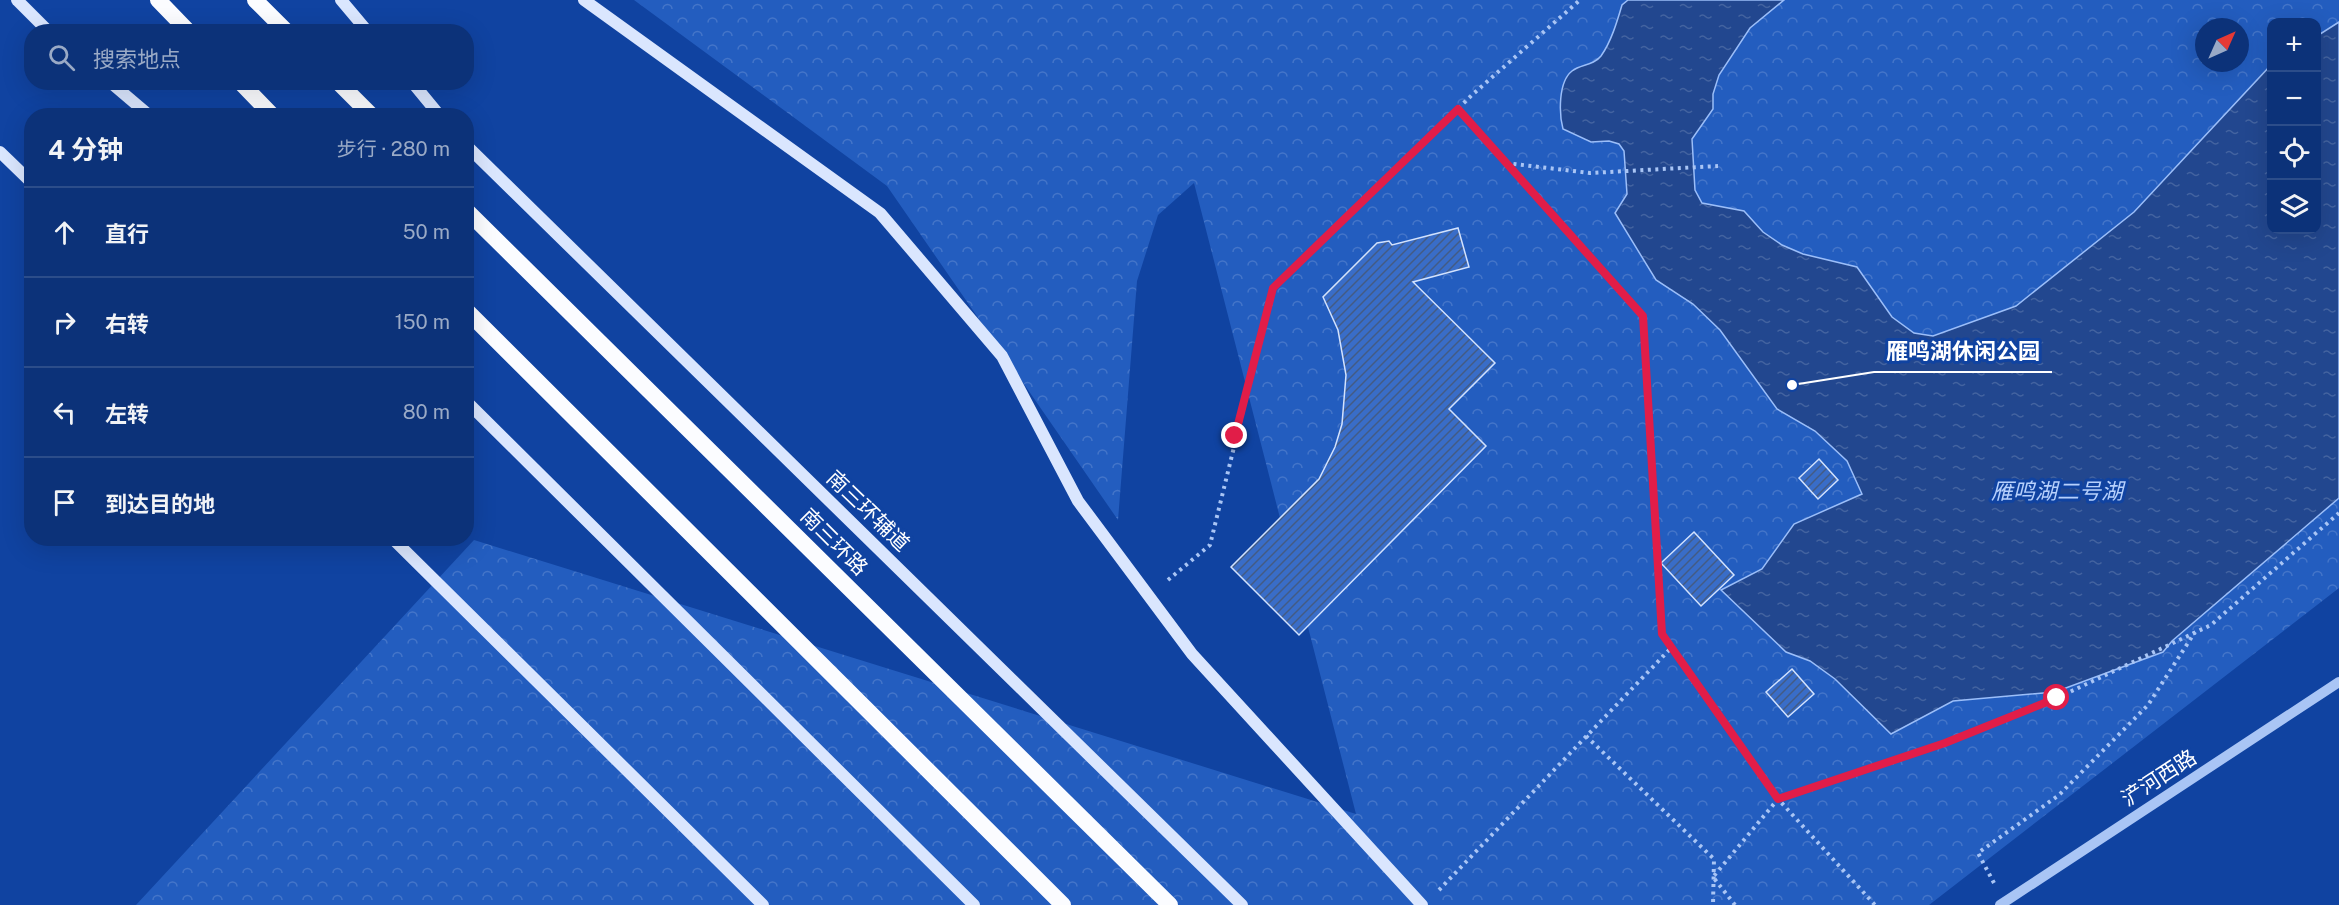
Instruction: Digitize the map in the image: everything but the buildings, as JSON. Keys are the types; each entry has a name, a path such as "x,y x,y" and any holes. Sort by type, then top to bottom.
{"highway":[{"path":"158,0 181,24"},
{"path":"255,0 279,24"},
{"path":"248,90 265,108"},
{"path":"346,90 364,108"},
{"name":"南三环路","path":"474,218 1170,905"},
{"path":"474,318 1063,905"}],"main road":[{"path":"17,0 41,24"},
{"path":"341,0 361,24"},
{"path":"584,0 880,213 1002,356 1078,501 1192,654 1422,905"},
{"path":"119,90 141,108"},
{"path":"419,90 433,108"},
{"path":"0,152 24,175"},
{"name":"南三环辅道","path":"474,153 1242,905"},
{"path":"474,410 975,905"},
{"path":"400,546 763,905"}],"street":[{"name":"浐河西路","path":"2002,904 2339,682"}],"path":[{"path":"1149,596 1210,545 1273,288 1458,109 1580,0"},
{"path":"1458,109 1643,316 1662,634 1778,799 1875,905"},
{"path":"1506,163 1590,173 1718,166"},
{"path":"1713,877 1778,799 1945,743 2057,698 2196,632 2211,624 2339,513"},
{"path":"2002,904 1978,852 2060,795 2148,705 2196,632"},
{"path":"1433,897 1671,648"},
{"path":"1587,736 1714,859 1713,905"},
{"path":"1713,877 1735,905"}],"green space":[{"path":"634,0 2339,0 2339,588 1929,905 136,905 468,546 474,546 474,540 1356,814 1194,183 1158,215 1137,281 1118,520 887,186"}],"water":[{"name":"雁鸣湖二号湖","path":"1628,0 1784,0 1750,28 1719,75 1713,94 1713,109 1692,139 1695,190 1702,203 1744,211 1763,232 1782,245 1803,254 1857,267 1892,317 1914,333 1933,336 2016,306 2134,212 2267,69 2267,234 2321,234 2321,33 2339,22 2339,498 2172,641 2163,652 2055,692 1953,701 1891,734 1835,679 1810,661 1786,652 1721,590 1762,569 1794,524 1862,494 1847,461 1815,431 1777,409 1720,330 1693,304 1656,280 1615,213 1627,194 1624,151 1619,144 1609,141 1591,142 1563,129 1561,98 1567,76 1601,56 1611,38 1622,5"}],"place":[{"name":"雁鸣湖休闲公园","path":"1792,385"}],"route":[{"path":"1235,436 1273,288 1458,109 1643,316 1662,634 1778,799 1945,743 2057,698"}]}
